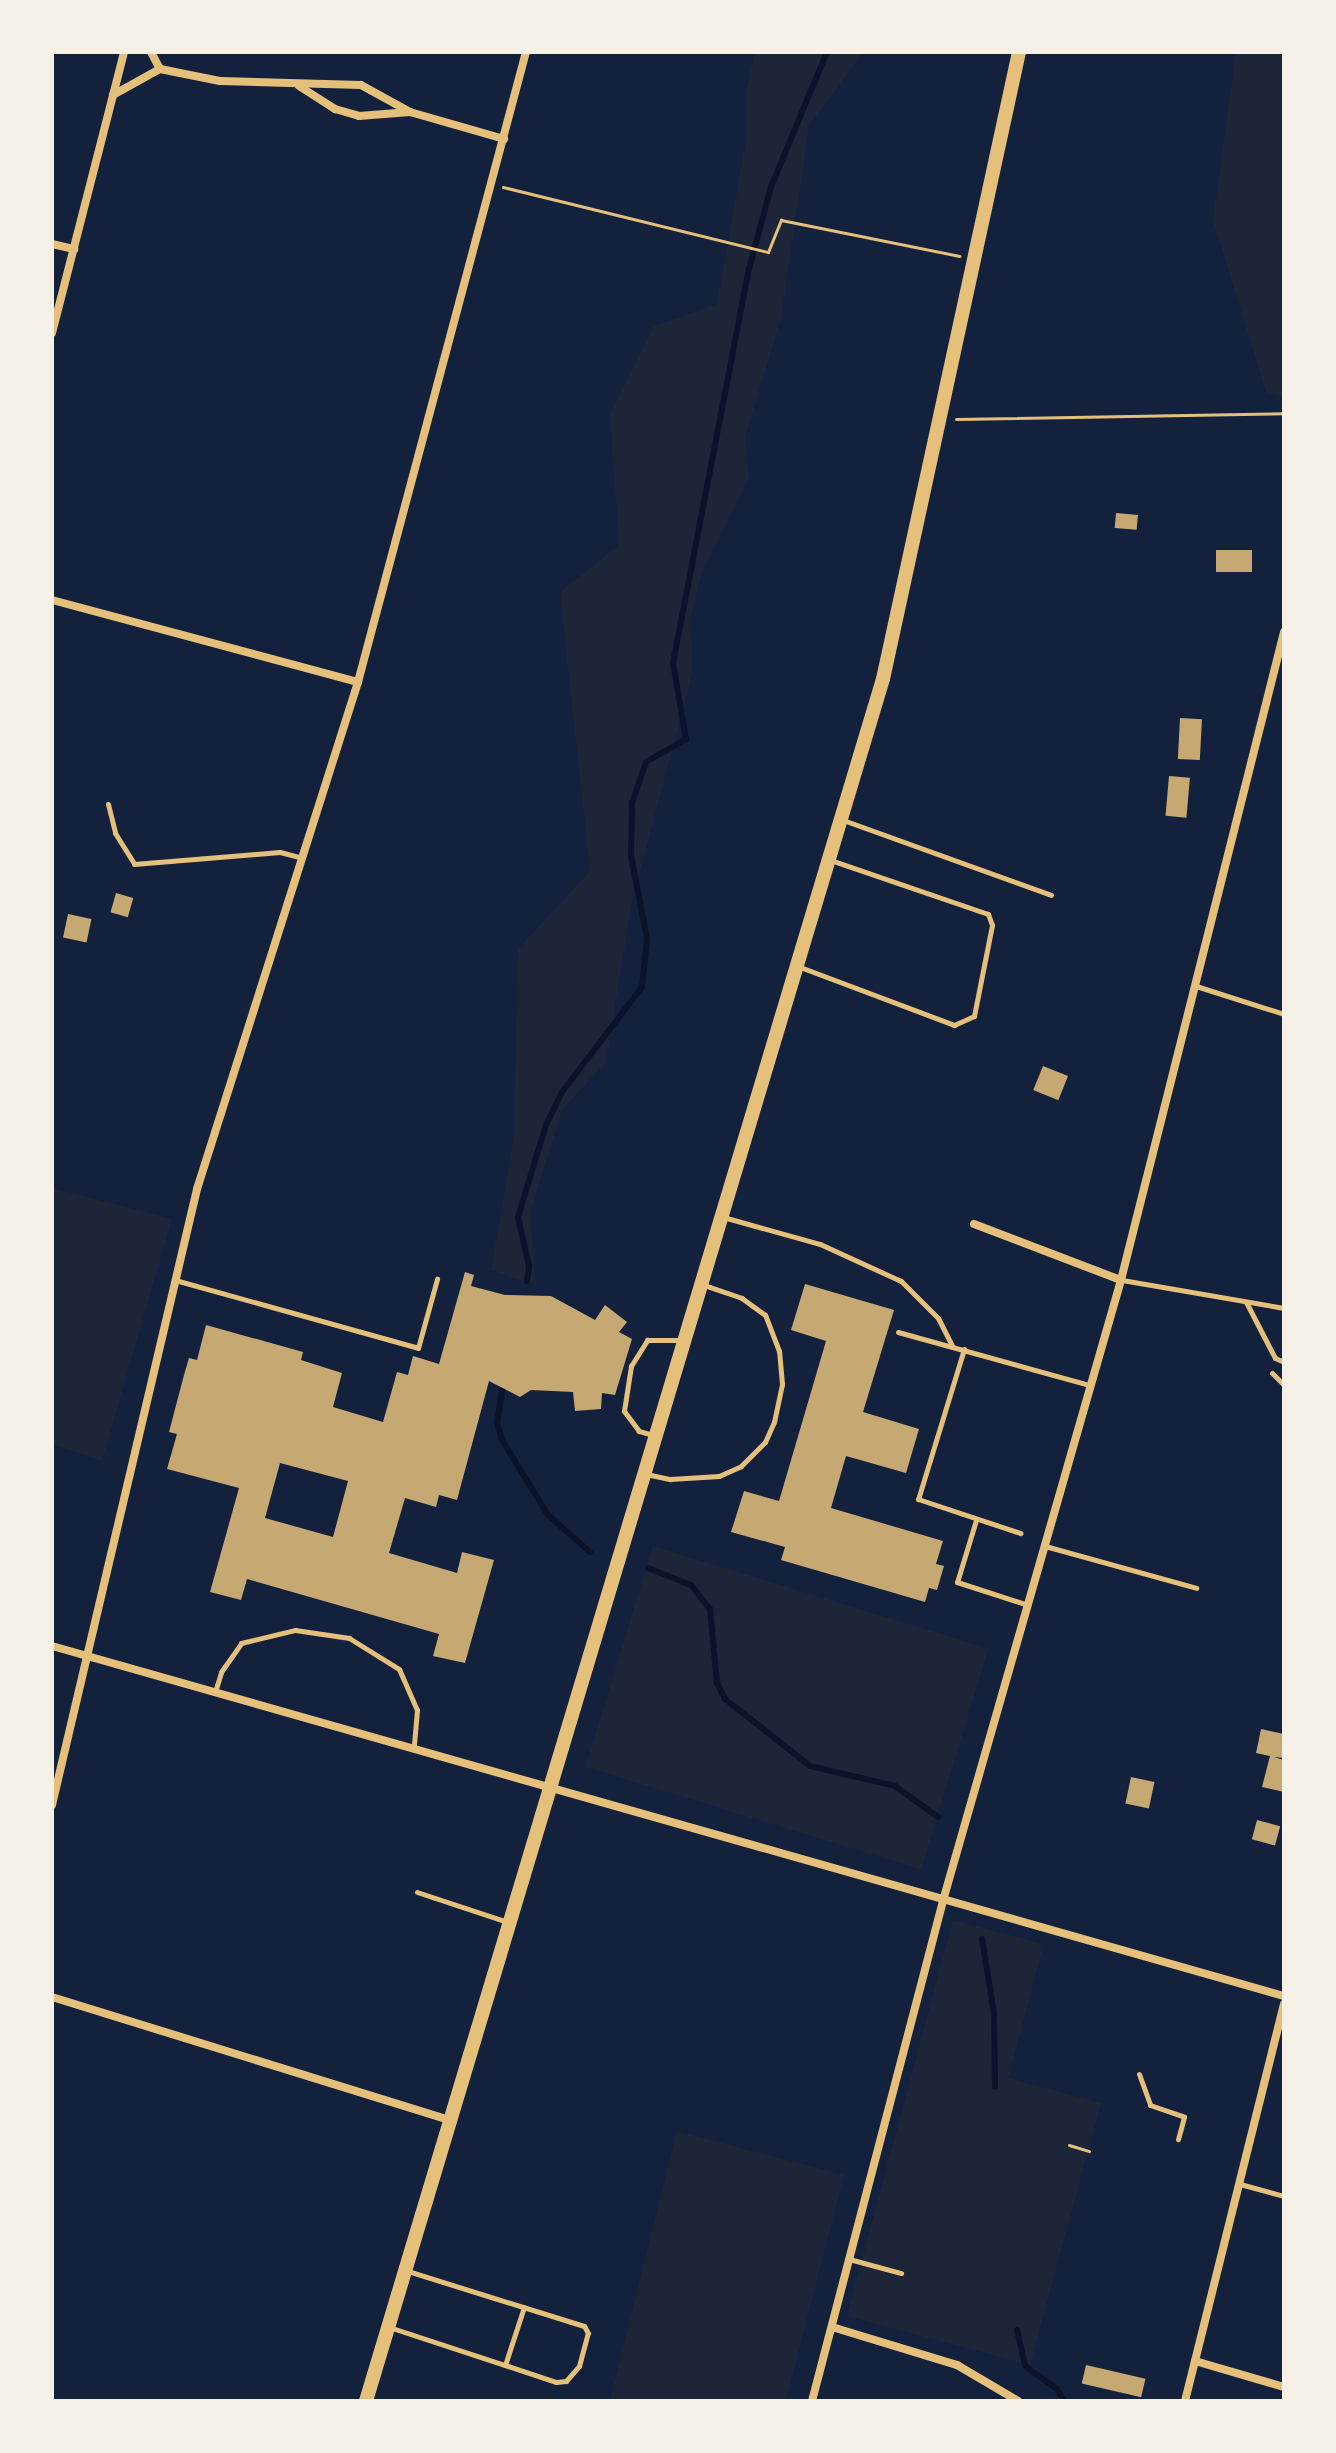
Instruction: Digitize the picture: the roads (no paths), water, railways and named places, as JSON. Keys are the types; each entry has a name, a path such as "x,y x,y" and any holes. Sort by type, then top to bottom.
{"street":[{"path":"52,333 124,52"},
{"path":"151,52 160,69"},
{"path":"52,1805 197,1189 358,682 526,52"},
{"path":"366,2401 447,2119 799,966 883,679 1019,52"},
{"path":"113,95 160,69 198,79 361,85 410,112 504,139"},
{"path":"296,84 335,109 359,116 410,112"},
{"path":"52,244 74,249"},
{"path":"52,600 358,682"},
{"path":"812,2401 944,1897 1121,1280 1284,632"},
{"path":"974,1224 1121,1280"},
{"path":"52,1646 1284,1996"},
{"path":"52,1997 447,2119"},
{"path":"1185,2401 1284,2004"},
{"path":"832,2327 957,2365 1018,2401"},
{"path":"1195,2361 1284,2387"}],"lane":[{"path":"108,804 118,841 134,864 280,852 303,858"},
{"path":"842,819 1051,895"},
{"path":"799,966 954,1025 974,1016 992,925 988,914 830,860"},
{"path":"1195,986 1284,1014"},
{"path":"722,1217 820,1244 901,1281 938,1318 952,1346"},
{"path":"174,1279 418,1348 437,1279"},
{"path":"1121,1280 1284,1308"},
{"path":"645,1474 670,1479 719,1476 741,1466 765,1442 774,1422 782,1384 779,1351 765,1315 742,1298 702,1284"},
{"path":"1246,1301 1275,1358 1284,1362"},
{"path":"898,1332 1089,1385"},
{"path":"656,1436 639,1431 624,1411 631,1366 647,1340 685,1340"},
{"path":"964,1349 917,1494 922,1503 1020,1533"},
{"path":"1272,1373 1284,1385"},
{"path":"976,1520 957,1582 1028,1605"},
{"path":"1045,1546 1196,1588"},
{"path":"215,1692 221,1672 241,1643 295,1630 349,1638 399,1669 417,1710 414,1748"},
{"path":"417,1892 507,1922"},
{"path":"1139,2074 1150,2105 1184,2117 1178,2139"},
{"path":"1239,2184 1284,2196"},
{"path":"849,2259 901,2273"},
{"path":"387,2326 556,2382 566,2381 579,2366 588,2333 584,2326 404,2270"},
{"path":"505,2365 524,2307"}],"waterway":[{"path":"527,1281 529,1266 518,1217 546,1125 562,1092 642,987 647,939 631,856 632,803 646,762 686,739 673,663 749,269 771,187 827,52"},
{"path":"502,1391 497,1423 502,1440 548,1515 590,1552"},
{"path":"648,1568 691,1585 710,1609 717,1683 725,1699 810,1766 895,1786 938,1817"},
{"path":"982,1939 994,2013 995,2087"},
{"path":"1017,2330 1025,2366 1057,2389 1064,2401"}]}
